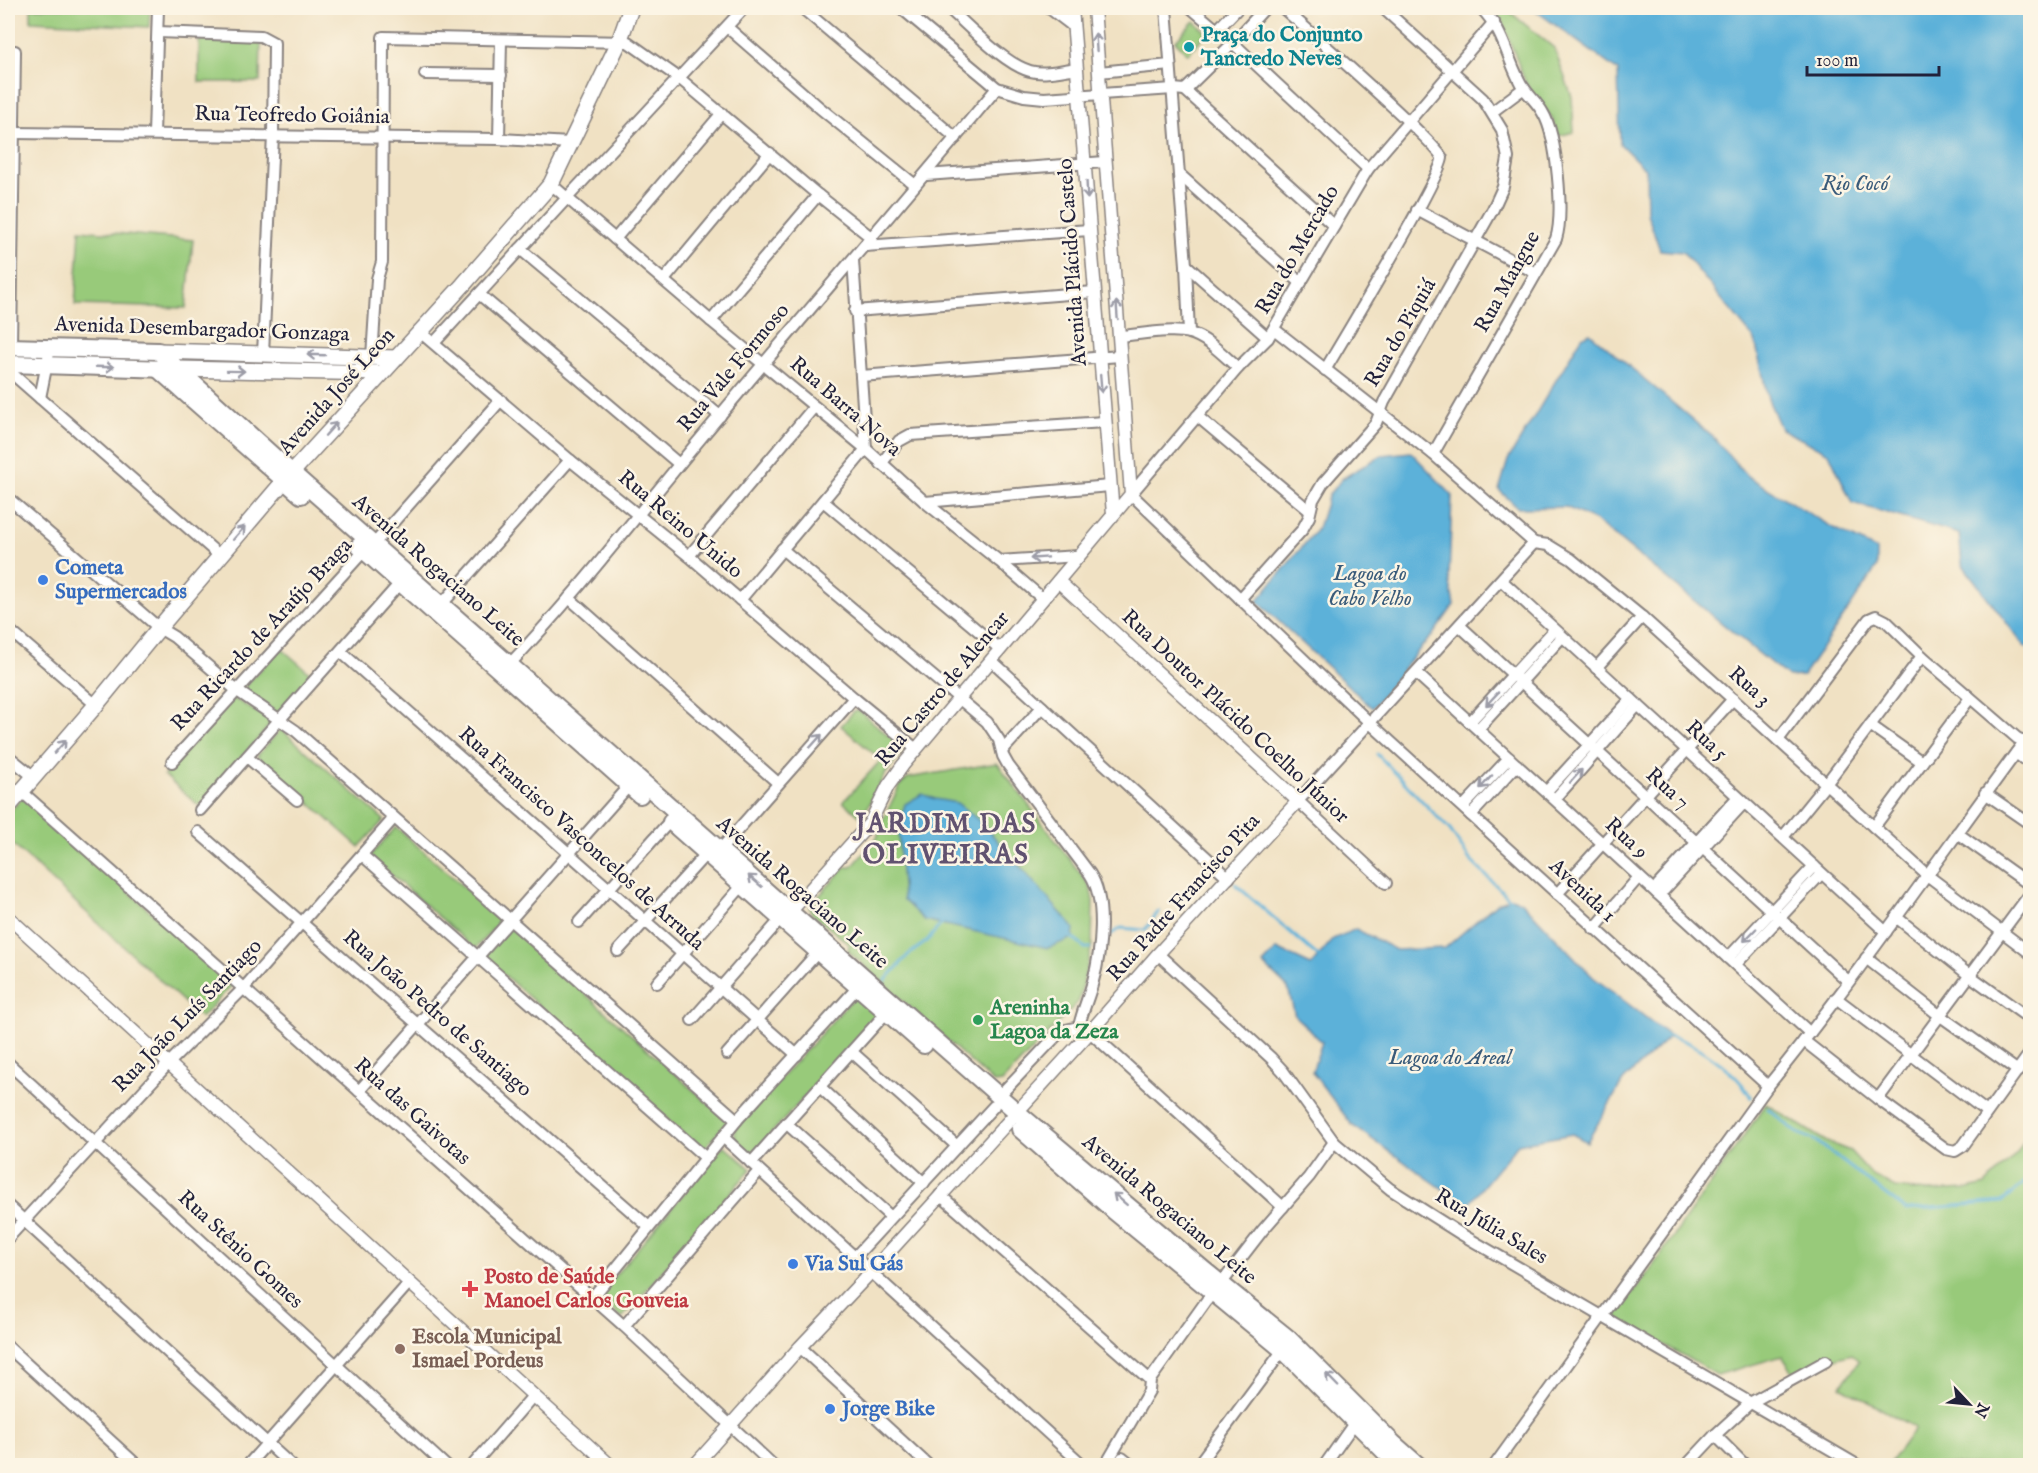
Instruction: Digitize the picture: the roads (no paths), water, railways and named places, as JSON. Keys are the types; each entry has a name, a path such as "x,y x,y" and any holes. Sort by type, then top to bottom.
{"main road":[{"name":"Avenida José Leon","path":"8,807 288,477 551,184 619,42 631,8"},
{"name":"Avenida Desembargador Gonzaga","path":"9,347 396,358"},
{"name":"Avenida Rogaciano Leite","path":"158,351 288,477"},
{"name":"Avenida Desembargador Gonzaga","path":"8,364 381,373"},
{"name":"Avenida Rogaciano Leite","path":"158,369 369,547 442,604 505,668"},
{"name":"Avenida Rogaciano Leite","path":"369,547 400,583 505,668 875,996 1013,1115 1101,1200 1216,1289 1302,1350 1393,1443 1419,1466"},
{"name":"Avenida Rogaciano Leite","path":"633,781 670,821 713,852 742,886 785,916 818,952 875,996"},
{"name":"Avenida Rogaciano Leite","path":"1216,1289 1283,1350 1399,1466"}],"street":[{"path":"154,134 158,8"},
{"path":"434,343 744,8"},
{"path":"802,8 956,138"},
{"path":"902,8 917,13 997,88 1032,97 1172,86 1185,90 1334,226"},
{"path":"948,8 1018,66 1030,71 1078,72"},
{"path":"1049,8 1074,27"},
{"name":"Avenida Plácido Castelo","path":"1072,8 1113,514"},
{"name":"Avenida Plácido Castelo","path":"1094,8 1131,494"},
{"path":"1166,8 1186,265 1189,333"},
{"path":"1191,8 1217,30 1238,8"},
{"path":"1185,90 1233,44 1265,8"},
{"path":"1283,8 1407,121 1438,151 1442,160 1417,210 1325,370"},
{"name":"Rua do Piquiá","path":"1240,599 1302,530 1323,483 1376,423 1380,412 1476,242 1493,209 1507,172 1506,143 1502,129 1492,112 1476,91 1383,8"},
{"name":"Rua Mangue","path":"1434,454 1558,233 1556,156 1548,123 1517,78 1503,38 1494,22 1481,8"},
{"name":"Rua do Mercado","path":"1131,494 1238,368 1271,334 1368,169 1494,22"},
{"path":"727,27 820,108 915,185"},
{"path":"158,32 261,36 274,43 273,135 262,354"},
{"path":"372,357 377,279 382,262 383,37 628,42 679,78 771,153 868,242 1089,230"},
{"path":"499,139 501,40"},
{"path":"1233,44 1368,169"},
{"path":"9,347 15,51"},
{"path":"1099,74 1170,67"},
{"path":"425,74 501,75"},
{"name":"Rua Vale Formoso","path":"505,668 569,598 679,464 915,185 926,175 997,88"},
{"path":"1492,112 1524,88"},
{"path":"615,238 722,113"},
{"name":"Rua Teofredo Goiânia","path":"13,133 499,139 570,143"},
{"path":"664,280 771,153"},
{"path":"926,175 1105,162"},
{"path":"1179,174 1301,283"},
{"name":"Rua Barra Nova","path":"551,184 711,321 866,449 925,502 1043,599"},
{"path":"711,321 818,195"},
{"path":"1417,210 1536,273"},
{"path":"520,249 720,416"},
{"path":"740,600 866,449 853,260"},
{"path":"1186,265 1271,334 1325,370 1434,454 1534,543"},
{"path":"855,311 1094,292"},
{"path":"478,294 679,464"},
{"name":"Rua Reino Unido","path":"420,332 916,749"},
{"path":"1119,336 1189,333 1203,339 1238,368"},
{"path":"40,398 50,348"},
{"path":"861,376 1120,356"},
{"path":"8,370 220,556"},
{"name":"Rua Ricardo de Araújo Braga","path":"172,762 501,400"},
{"path":"689,556 814,407"},
{"path":"1197,416 1310,511"},
{"path":"881,464 899,441 910,435 1105,428 1126,431"},
{"path":"442,604 570,460"},
{"path":"925,502 1110,486"},
{"name":"Rua Castro de Alencar","path":"785,916 870,823 895,775 1131,494"},
{"name":"Avenida 1","path":"1131,494 1370,723 1768,1086"},
{"path":"8,498 159,628 174,637 236,690 296,731 737,1120"},
{"path":"823,501 1000,650"},
{"name":"Rua Padre Francisco Pita","path":"694,1466 1013,1115 1084,1029 1158,954 1534,543"},
{"name":"Rua 3","path":"1534,543 1548,545 1571,559 1642,617 1927,875 2031,953"},
{"path":"782,549 993,728 1003,756 1014,774 1094,879 1098,891 1100,946 1084,1029 1283,1207"},
{"path":"999,561 1079,556"},
{"name":"Rua 5","path":"1501,580 1886,932"},
{"name":"Rua Doutor Plácido Coelho Júnior","path":"1058,581 1386,883"},
{"path":"200,810 400,583"},
{"path":"569,598 778,783"},
{"path":"1494,1466 1756,1101 1886,932 2016,753 2027,743 1970,698 1886,621 1876,616 1869,619 1778,740"},
{"path":"1596,668 1642,617"},
{"name":"Rua 7","path":"1460,626 1848,981"},
{"path":"8,629 96,705"},
{"path":"1474,726 1558,634"},
{"name":"Rua Francisco Vasconcelos de Arruda","path":"341,652 797,1055"},
{"path":"1783,837 1826,784 1922,656"},
{"path":"991,660 1228,878"},
{"name":"Rua 9","path":"1416,673 1732,961 1807,1037 1878,1099 1946,1149 1955,1151 1963,1146 1987,1112"},
{"path":"618,951 778,783 854,698"},
{"path":"1874,827 1970,698"},
{"path":"1557,894 1733,699"},
{"path":"1551,795 1634,702"},
{"path":"1002,751 1041,707"},
{"path":"1870,725 1922,762"},
{"path":"2016,753 2031,764"},
{"path":"8,756 34,777"},
{"path":"248,756 297,800"},
{"path":"1467,811 1513,761"},
{"path":"359,1091 633,781"},
{"name":"Rua das Gaivotas","path":"21,792 624,1326 774,1466"},
{"path":"1986,794 2031,825"},
{"path":"1657,892 1658,885 1699,845 1735,800 1741,800"},
{"name":"Rua João Luís Santiago","path":"8,1238 168,1064 243,989 394,818"},
{"path":"579,922 670,821"},
{"name":"Rua João Pedro de Santiago","path":"198,832 649,1227"},
{"path":"1957,833 2031,885"},
{"path":"362,855 706,1158"},
{"path":"1732,961 1817,870"},
{"path":"1594,929 1640,877"},
{"path":"657,983 742,886"},
{"path":"1878,1099 2031,894"},
{"path":"692,1020 785,916"},
{"path":"8,917 611,1466"},
{"path":"1896,917 1969,975 2031,1019"},
{"path":"727,1054 818,952"},
{"name":"Rua Júlia Sales","path":"1158,954 1277,1064 1334,1142 1390,1189 1461,1234 1859,1466"},
{"path":"1866,958 1939,1015 2018,1071"},
{"path":"624,1326 755,1167 786,1124 852,1052 875,996"},
{"path":"592,1298 737,1120 797,1055 875,996"},
{"path":"1836,998 1987,1112 2031,1053"},
{"name":"Rua Padre Francisco Pita","path":"855,1257 1061,1032 1084,1029"},
{"path":"852,1052 957,1146"},
{"name":"Rua Stênio Gomes","path":"8,1064 446,1466"},
{"path":"820,1088 924,1183"},
{"path":"786,1124 891,1217"},
{"path":"723,1137 1084,1466"},
{"path":"1105,1466 1149,1391 1150,1380 1216,1289 1309,1177 1334,1142"},
{"path":"940,1195 1150,1380"},
{"path":"8,1206 292,1466"},
{"path":"247,1466 409,1283"},
{"path":"8,1347 138,1466"},
{"path":"800,1347 929,1466"},
{"path":"1197,1466 1283,1350"},
{"path":"1686,1466 1750,1403 1826,1360"},
{"path":"472,1466 533,1396"},
{"path":"1324,1466 1355,1422"},
{"path":"1715,1435 1746,1466"},
{"path":"1122,1458 1132,1466"}],"water":[{"name":"Rio Cocó","path":"1532,8 2030,8 2030,649 2024,646 1962,564 1959,534 1852,503 1829,453 1781,429 1768,399 1755,340 1683,252 1660,250 1647,213 1646,170 1620,144 1618,71"},
{"path":"1590,333 1714,438 1747,476 1835,529 1877,550 1877,567 1803,676 1788,677 1596,521 1566,507 1518,508 1499,490 1508,460 1582,337"},
{"name":"Lagoa do Cabo Velho","path":"1411,452 1452,495 1449,578 1454,605 1432,636 1372,708 1257,601 1318,528 1329,494 1343,478 1382,455"},
{"path":"922,794 957,803 981,822 1074,928 1073,938 1048,948 924,920 903,900 898,828 905,804"},
{"name":"Lagoa do Areal","path":"1511,898 1522,902 1593,977 1670,1036 1623,1081 1587,1142 1572,1134 1518,1144 1467,1206 1352,1125 1312,1072 1322,1042 1295,1016 1288,988 1263,964 1277,949 1311,965 1333,939 1356,929 1396,950 1445,948 1496,904"}],"waterway":[{"path":"1377,754 1450,830 1470,860 1511,900"},
{"path":"1235,884 1320,958"},
{"path":"1108,936 1121,928 1145,930 1159,911"},
{"path":"885,981 908,955 926,942 942,923"},
{"path":"1071,937 1085,948 1090,948"},
{"path":"1669,1036 1692,1045 1716,1060 1737,1079 1751,1098"},
{"path":"1768,1109 1796,1132 1816,1141 1906,1210 2002,1202 2030,1178"}],"place":[{"name":"Praça do Conjunto Tancredo Neves","path":"1189,47"},
{"name":"Cometa Supermercados","path":"43,580"},
{"name":"Areninha Lagoa da Zeza","path":"978,1020"},
{"name":"Via Sul Gás","path":"793,1264"},
{"name":"Posto de Saúde Manoel Carlos Gouveia","path":"470,1289"},
{"name":"Escola Municipal Ismael Pordeus","path":"400,1349"},
{"name":"Jorge Bike","path":"830,1409"}],"district":[{"name":"JARDIM DAS OLIVEIRAS","path":"946,840"}]}
